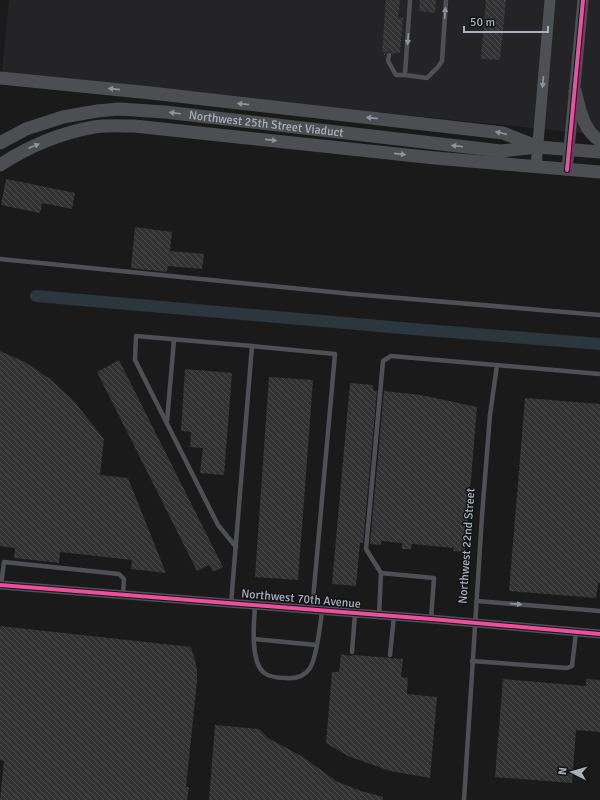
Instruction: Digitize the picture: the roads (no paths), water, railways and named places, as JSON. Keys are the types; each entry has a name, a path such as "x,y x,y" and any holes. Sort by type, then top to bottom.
{"main road":[{"path":"0,78 135,91 503,133 538,147 600,152"},
{"path":"575,91 584,123 588,131 600,142"},
{"name":"Northwest 25th Street Viaduct","path":"0,142 26,129 63,117 97,111 128,109 501,151 538,147"},
{"name":"Northwest 25th Street Viaduct","path":"0,165 21,152 58,136 95,127 134,126 435,158 536,167"},
{"path":"536,167 600,172"}],"street":[{"path":"536,167 550,0"},
{"path":"568,170 583,0"},
{"name":"Northwest 70th Avenue","path":"1,585 600,634"}],"lane":[{"path":"405,75 410,0"},
{"path":"389,55 388,61 396,74 428,78 442,61 446,0"},
{"path":"0,259 344,294 600,315"},
{"path":"236,547 218,525 135,360 136,336 335,354 312,611"},
{"path":"167,423 174,340"},
{"path":"231,604 252,346"},
{"path":"379,615 381,573 366,549 383,361 391,356 600,374"},
{"name":"Northwest 22nd Street","path":"464,800 472,661 490,415 497,365"},
{"path":"1,585 4,562 119,574 124,579 123,595"},
{"path":"381,573 434,578 431,619"},
{"path":"477,601 600,611"},
{"path":"255,606 254,639 258,661 263,672 276,678 294,679 305,675 311,667 322,611"},
{"path":"352,652 356,614"},
{"path":"390,655 394,616"},
{"path":"472,661 567,668 572,666 576,633"},
{"path":"254,639 316,645"}],"waterway":[{"path":"36,296 600,344"}]}
